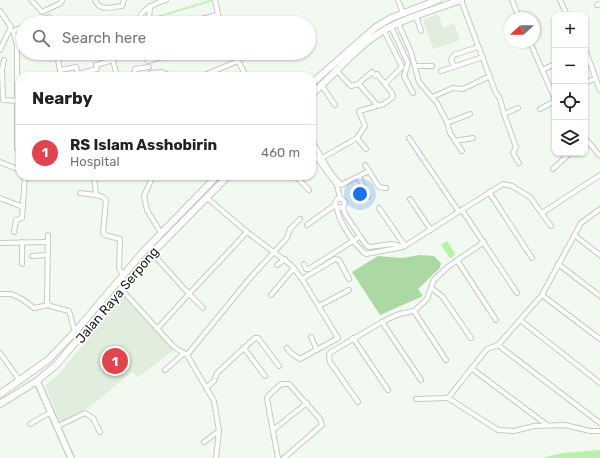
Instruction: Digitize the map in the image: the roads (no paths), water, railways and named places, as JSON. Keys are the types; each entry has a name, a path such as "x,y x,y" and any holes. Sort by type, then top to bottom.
{"main road":[{"path":"316,91 358,51 384,31 398,23 461,0"},
{"path":"316,80 376,27 403,13 435,1 435,10"},
{"name":"Jalan Raya Serpong","path":"0,394 48,360 75,332 123,274 213,180"},
{"name":"Jalan Raya Serpong","path":"0,404 38,381 64,357 152,253 224,180"},
{"path":"81,325 86,331"},
{"path":"38,381 71,458"}],"street":[{"path":"31,0 40,12 61,3 62,0"},
{"path":"95,0 99,7 122,6 124,2"},
{"path":"142,16 150,6 166,0"},
{"path":"213,16 217,15 215,0"},
{"path":"398,0 403,13"},
{"path":"461,0 495,91 500,99 516,147 513,152 519,163"},
{"path":"512,0 517,12"},
{"path":"560,0 566,12"},
{"path":"149,16 150,6"},
{"path":"0,10 11,27 0,50"},
{"path":"416,16 421,31"},
{"path":"398,23 411,52 419,82 432,97 448,123 449,132 462,151"},
{"path":"391,27 408,63 404,76 413,93"},
{"path":"16,30 13,31 16,42"},
{"path":"384,31 402,67 385,84"},
{"path":"454,66 451,60 454,55 478,47"},
{"path":"533,48 552,91"},
{"path":"588,56 600,90"},
{"path":"441,71 482,57"},
{"path":"4,60 1,86 3,100 16,101"},
{"path":"18,60 18,72"},
{"path":"58,60 60,70 76,67 77,72"},
{"path":"86,72 97,69 96,65 113,60 116,72"},
{"path":"150,72 148,61 151,60"},
{"path":"212,72 238,61 244,72"},
{"path":"542,70 552,65"},
{"path":"414,66 432,66"},
{"path":"135,72 135,69 149,67"},
{"path":"322,158 357,138 365,126 359,111 384,104 393,97 392,93 377,74 376,76 372,72 358,84 351,86 337,71"},
{"path":"432,97 453,88 463,89 490,76"},
{"path":"588,82 596,78"},
{"path":"358,84 377,105"},
{"path":"322,86 335,105"},
{"path":"540,109 552,99"},
{"path":"504,114 518,108"},
{"path":"448,123 470,114"},
{"path":"357,138 366,149"},
{"path":"409,138 484,242 517,293"},
{"path":"455,141 473,138"},
{"path":"588,141 600,155"},
{"path":"316,148 341,185 369,171"},
{"path":"316,156 337,185 340,198 345,202 343,208 347,218 369,247 393,244 404,247"},
{"path":"553,169 567,156"},
{"path":"0,162 16,168"},
{"path":"365,165 379,187 386,188"},
{"path":"542,213 600,175"},
{"path":"359,177 368,198"},
{"path":"14,232 16,220 22,218 25,180"},
{"path":"94,180 96,195"},
{"path":"151,180 144,196 147,210 161,233"},
{"path":"299,180 309,190"},
{"path":"340,198 336,201 339,218 360,250 366,254 404,247 503,184 507,184 530,197 551,226"},
{"path":"489,192 532,258"},
{"path":"80,193 96,195 103,197 106,200 104,234 119,238 120,240 119,268 123,274"},
{"path":"206,197 247,232 284,258 294,268 338,338 300,359 291,353 287,348"},
{"path":"0,198 23,207"},
{"path":"410,199 431,230"},
{"path":"307,225 336,206 343,208"},
{"path":"379,208 404,247"},
{"path":"448,398 486,349 498,345 542,295 581,223 600,209"},
{"path":"165,370 185,354 287,238 290,229 300,219"},
{"path":"157,329 247,232"},
{"path":"48,235 46,286 48,304"},
{"path":"574,235 600,255"},
{"path":"304,264 306,268 309,269 360,237"},
{"path":"22,242 22,264"},
{"path":"0,243 48,242"},
{"path":"358,402 329,359 331,352 382,322 399,314 414,312 427,299 434,280 457,260 484,242"},
{"path":"152,253 203,308"},
{"path":"32,256 48,255"},
{"path":"277,265 284,258"},
{"path":"302,279 335,259 338,260 349,278"},
{"path":"457,260 496,320"},
{"path":"558,264 600,296"},
{"path":"271,295 294,268"},
{"path":"431,288 442,296 471,338"},
{"path":"121,289 157,329 185,354 206,388 216,408 219,431 216,458"},
{"path":"319,306 349,290"},
{"path":"0,294 11,294 22,299 34,308 48,304 69,311 75,332"},
{"path":"542,295 600,339"},
{"path":"414,312 446,360"},
{"path":"520,320 600,383"},
{"path":"382,322 421,380"},
{"path":"311,337 317,350"},
{"path":"206,388 214,382 217,373 252,340 258,338 280,366"},
{"path":"354,338 388,390"},
{"path":"498,345 600,423"},
{"path":"244,348 266,376"},
{"path":"0,353 20,381"},
{"path":"471,368 547,426"},
{"path":"278,458 267,399 268,396 281,384 291,385 320,418 322,425 284,458"},
{"path":"416,399 448,398 498,430 514,431 534,426 565,425 590,431 600,431"},
{"path":"273,430 307,403"},
{"path":"30,424 51,412"},
{"path":"58,426 85,413 93,418 100,432"},
{"path":"204,442 219,431"}],"waterway":[{"path":"160,16 213,0"}],"place":[{"name":"RS Islam Asshobirin","path":"115,361"}]}
